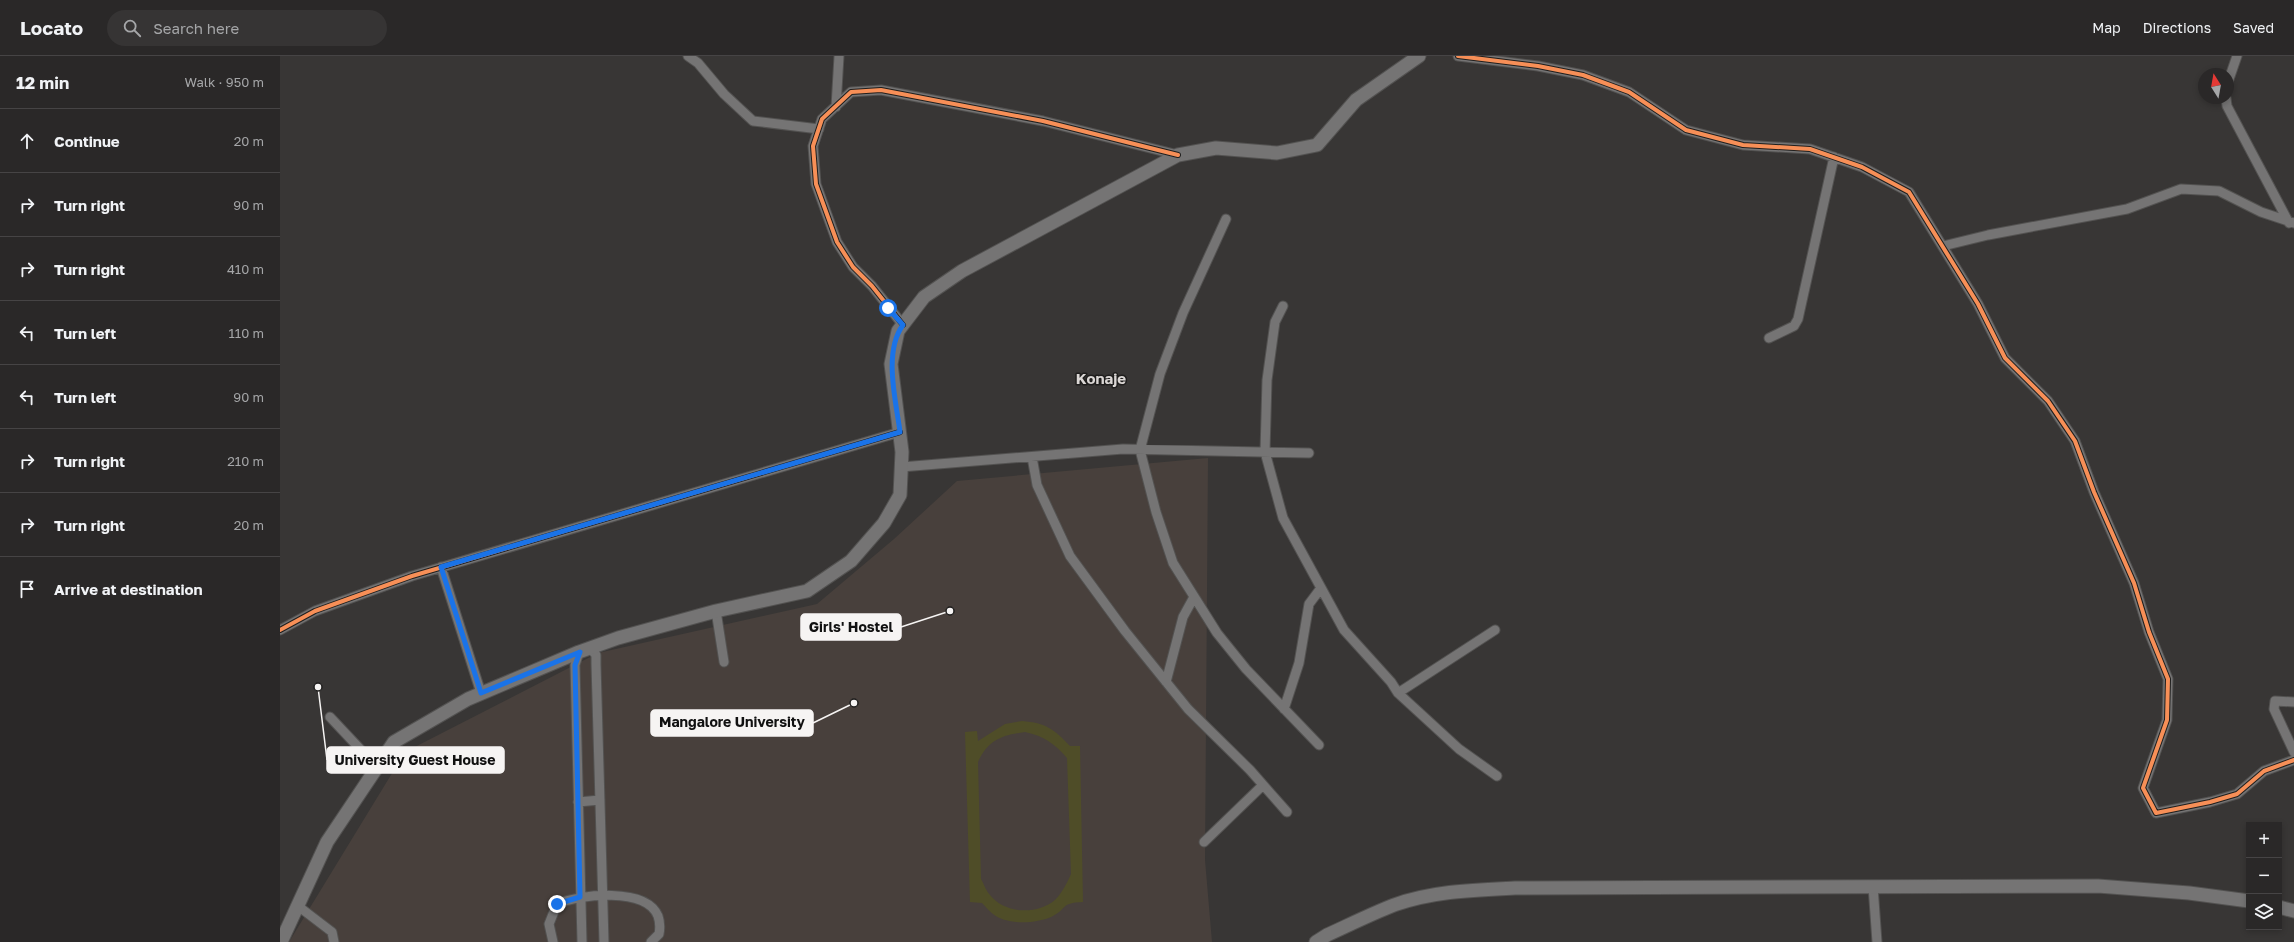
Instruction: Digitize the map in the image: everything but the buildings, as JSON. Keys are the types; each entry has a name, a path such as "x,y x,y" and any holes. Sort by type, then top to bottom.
{"main road":[{"path":"281,942 327,842 394,742 481,693 585,650 716,611 807,591 851,561 884,523 900,495 902,452 891,364 898,331 924,297 962,271 1178,155 1216,148 1276,153 1317,145 1356,100 1420,56"},
{"path":"1316,942 1327,935 1394,905 1462,891 1515,888 2098,886 2189,892 2246,901"},
{"path":"2282,908 2294,911"}],"street":[{"path":"688,56 698,63 724,94 753,121 819,129"},
{"path":"836,107 839,56"},
{"path":"1458,56 1538,66 1584,75 1629,92 1686,130 1743,145 1810,148 1862,167 1909,192 1978,304 2005,358 2048,402 2075,441 2094,492 2134,583 2149,632 2168,679 2167,720 2143,788 2156,813 2237,794 2264,772 2294,760"},
{"path":"2233,68 2237,56"},
{"path":"903,325 872,286 853,267 837,242 816,184 814,146 822,119 851,92 881,90 1043,121 1178,155"},
{"path":"2227,104 2291,223"},
{"path":"1769,338 1794,326 1798,318 1834,157"},
{"path":"1943,246 1988,235 2127,209 2181,189 2219,192 2261,212 2291,223"},
{"path":"1226,219 1183,313 1166,360 1140,450 1156,512 1173,563 1217,633 1236,657 1319,745"},
{"path":"1284,306 1275,322 1267,380 1265,452 1283,518 1344,630 1391,682 1398,693 1459,749 1497,776"},
{"path":"280,630 314,611 441,567 900,432"},
{"path":"902,467 1123,450 1309,453"},
{"path":"1032,457 1037,485 1070,556 1125,631 1188,709 1250,770 1262,786 1287,812"},
{"path":"441,567 481,693"},
{"path":"1284,709 1299,664 1309,604 1321,588"},
{"path":"1166,682 1183,618 1194,597"},
{"path":"716,611 724,662"},
{"path":"1398,693 1482,637 1495,630"},
{"path":"582,942 575,665 585,650 596,655 604,942"},
{"path":"2294,702 2275,701 2274,709 2294,752"},
{"path":"330,717 377,767"},
{"path":"1204,842 1262,786"},
{"path":"578,802 600,800"},
{"path":"1873,886 1877,942"},
{"path":"553,942 549,924 557,904 580,897 622,896 641,900 658,915 660,926 659,934 651,942"},
{"path":"298,906 332,932 334,942"}],"shaded area":[{"path":"1208,458 1205,860 1212,942 289,942 405,752 598,653 817,604 894,539 957,481"},
{"path":"1022,721 1044,725 1059,735 1070,746 1080,746 1083,902 1067,905 1051,917 1037,921 1013,922 1005,920 993,914 982,903 970,902 965,732 977,731 978,741 1005,724","holes":["1025,732 1049,741 1067,758 1071,874 1062,891 1055,900 1048,905 1030,910 1012,909 996,901 986,889 981,879 978,762 986,748 997,740 1009,735"]}],"cycle path":[{"path":"1458,56 1538,66 1583,75 1629,92 1686,130 1743,145 1810,149 1862,167 1909,192 1978,304 2005,358 2048,401 2075,441 2094,492 2134,583 2149,632 2168,679 2167,720 2143,788 2156,813 2210,802 2237,794 2264,771 2294,760"},
{"path":"903,325 872,286 853,267 837,242 816,184 813,146 822,119 851,92 881,90 1043,121 1178,155"},
{"path":"280,630 315,611 412,576 900,432"}],"place":[{"name":"Girls' Hostel","path":"950,611"},
{"name":"University Guest House","path":"318,687"},
{"name":"Mangalore University","path":"854,703"}],"district":[{"name":"Konaje","path":"1101,379"}],"route":[{"path":"557,904 566,900 580,897 575,665 580,652 481,693 441,567 900,432 891,364 898,331 903,325 888,308"}]}
